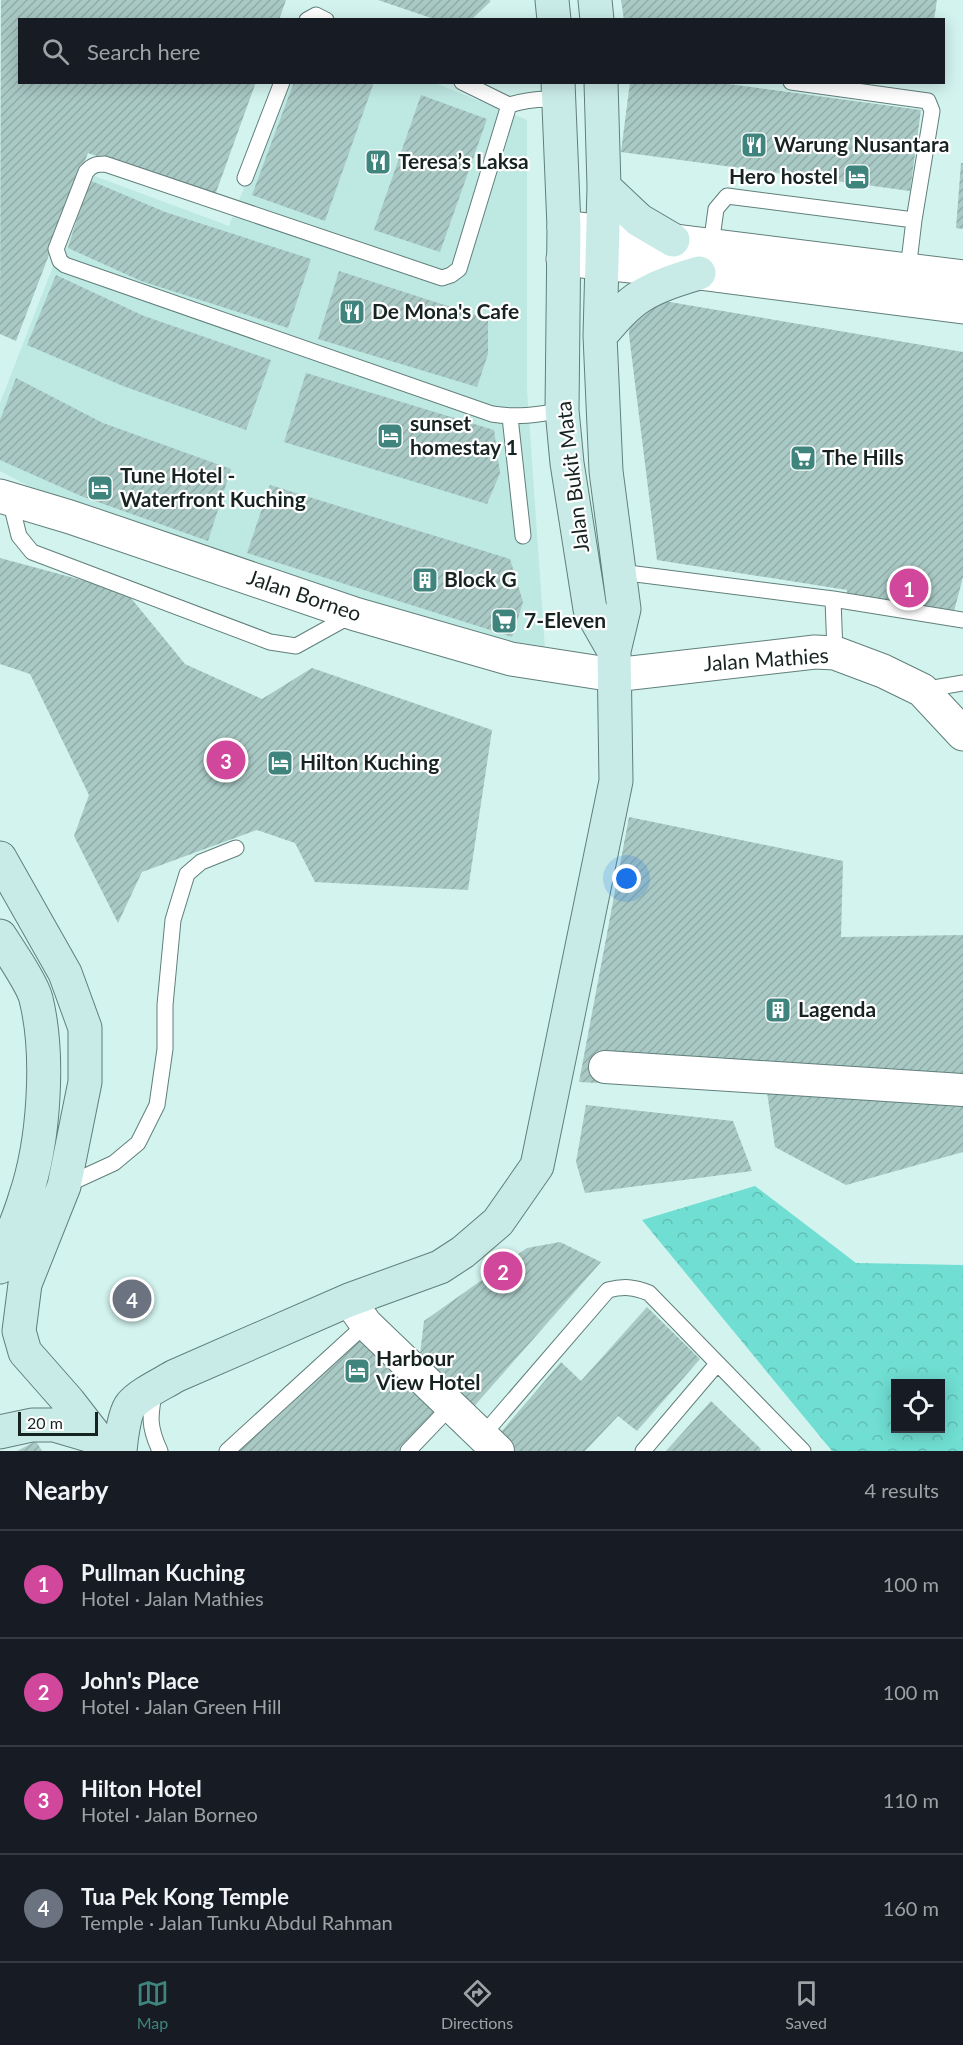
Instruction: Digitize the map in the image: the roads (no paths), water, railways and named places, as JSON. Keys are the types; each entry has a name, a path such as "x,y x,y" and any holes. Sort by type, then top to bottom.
{"main road":[{"path":"552,0 554,18"},
{"path":"595,0 597,18"},
{"path":"107,1446 122,1431 130,1406 175,1376 357,1312 440,1267 463,1252 498,1222 537,1166 616,781 614,663 624,609 606,471 600,336 604,187 601,84"},
{"name":"Jalan Bukit Mata","path":"559,91 564,227 562,410 567,463 591,609 614,663"},
{"path":"604,187 639,220 672,240"},
{"path":"600,336 620,313 640,296 674,281 705,259"},
{"path":"0,858 64,973 86,1028 85,1082 64,1186 25,1284 20,1331 24,1352 107,1446"},
{"path":"0,936 36,997 44,1062 40,1132 26,1198 6,1244 0,1267"},
{"path":"0,1431 32,1425 54,1425 107,1446"}],"street":[{"path":"564,227 602,247 705,259 908,270 963,277"},
{"path":"563,259 602,247 672,240 705,259 963,307"},
{"name":"Jalan Borneo","path":"5,498 70,517 355,614 511,660 614,663"},
{"name":"Jalan Mathies","path":"614,663 815,652 836,653 883,671 922,690 963,734"},
{"path":"605,1067 963,1090"},
{"path":"357,1312 450,1407 490,1444"}],"lane":[{"path":"245,178 281,84"},
{"path":"466,84 509,105 523,100 547,98 559,91"},
{"path":"805,84 928,101 932,111 908,270"},
{"path":"509,105 459,269 442,278 105,164 92,165 86,172 56,249 60,261 65,265 492,414 510,417 535,416 562,410"},
{"path":"705,259 716,209 727,196 915,220"},
{"path":"510,417 523,536"},
{"path":"5,498 19,536 32,552 270,642 296,646 355,614"},
{"path":"620,572 833,599 963,620"},
{"path":"833,599 836,653"},
{"path":"922,690 963,683"},
{"path":"64,1186 114,1163 138,1143 157,1105 165,1049 165,1005 173,920 187,874 201,862 236,848"},
{"path":"490,1444 608,1290 621,1286 649,1293 800,1450"},
{"path":"227,1451 357,1312"},
{"path":"643,1451 717,1364"},
{"path":"155,1388 151,1432 160,1451"},
{"path":"408,1451 450,1407"}],"place":[{"name":"Warung Nusantara","path":"754,145"},
{"name":"Teresa’s Laksa","path":"378,162"},
{"name":"Hero hostel","path":"857,177"},
{"name":"De Mona's Cafe","path":"352,312"},
{"name":"sunset homestay 1","path":"390,436"},
{"name":"The Hills","path":"803,458"},
{"name":"Tune Hotel - Waterfront Kuching","path":"100,488"},
{"name":"Block G","path":"425,580"},
{"name":"Pullman Kuching","path":"909,588"},
{"name":"7-Eleven","path":"504,621"},
{"name":"Hilton Hotel","path":"226,760"},
{"name":"Hilton Kuching","path":"280,763"},
{"name":"Lagenda","path":"778,1010"},
{"name":"John's Place","path":"503,1271"},
{"name":"Tua Pek Kong Temple","path":"132,1299"},
{"name":"Harbour View Hotel","path":"357,1371"}]}
